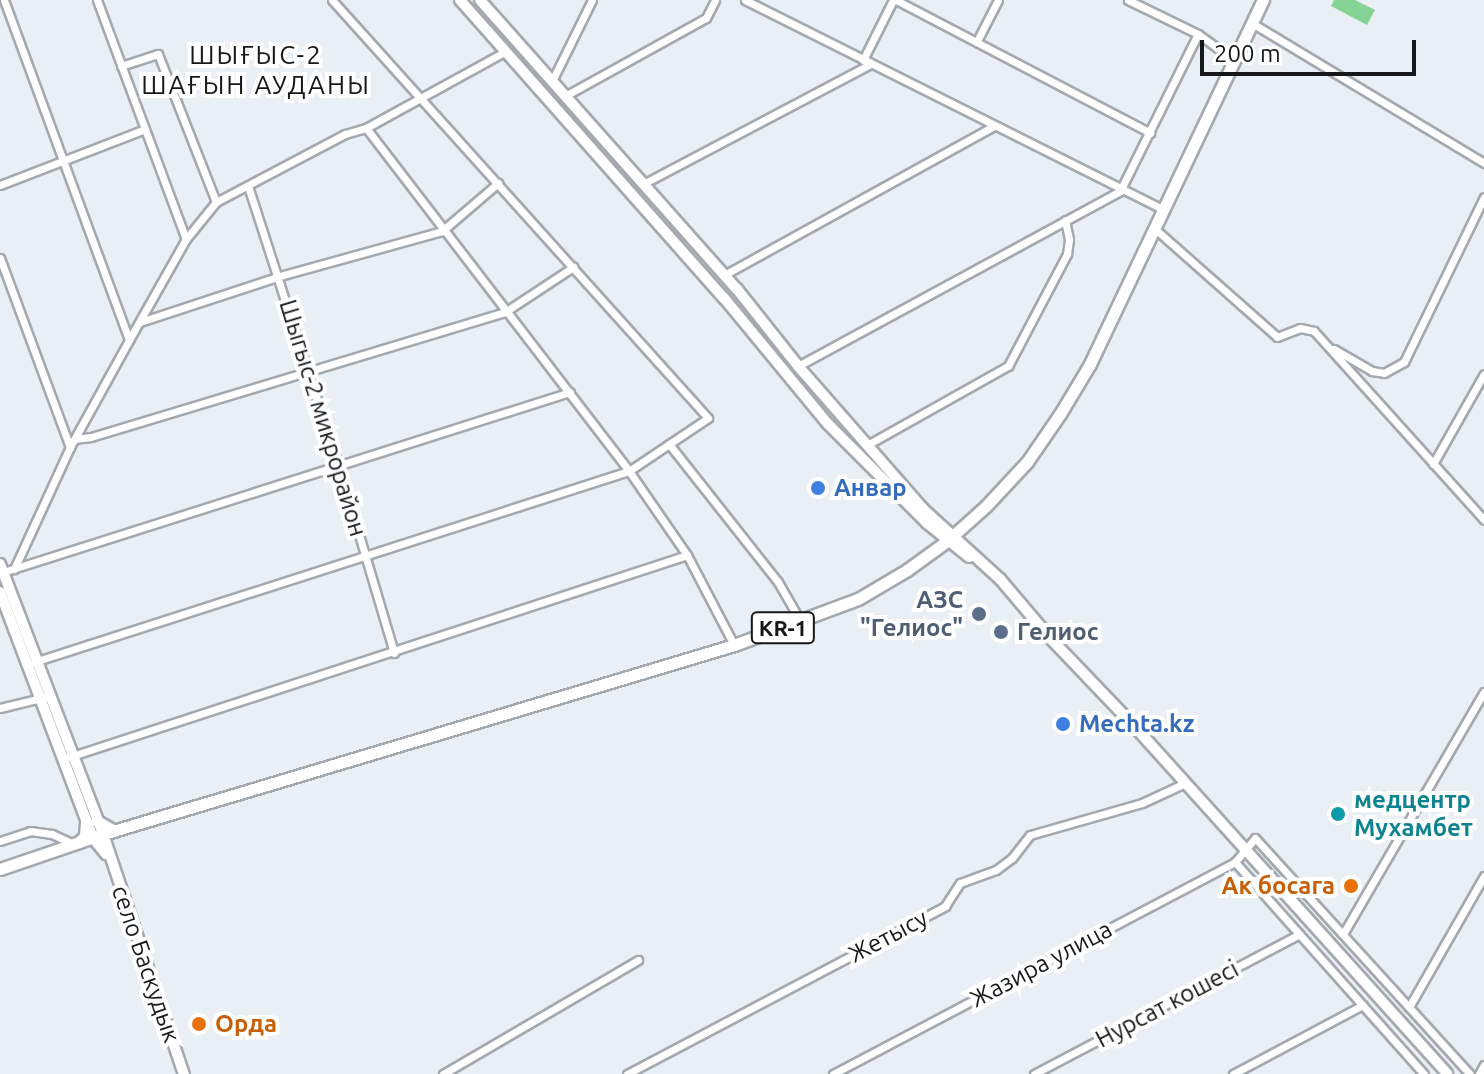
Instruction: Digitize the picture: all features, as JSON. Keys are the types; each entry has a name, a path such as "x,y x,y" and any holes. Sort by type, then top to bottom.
{"main road":[{"path":"480,0 737,289 798,366 950,539"},
{"name":"KR-1","path":"0,869 103,834 734,645 801,622 858,599 950,539 1027,462 1090,364 1263,0"},
{"path":"463,1 724,298 828,424 950,539 1000,579 1050,638 1447,1074"},
{"path":"724,298 737,289"},
{"path":"4,569 32,662"},
{"path":"0,592 32,662"},
{"name":"село Баскудык","path":"32,662 92,821 103,834 107,856 132,917 184,1074"},
{"path":"76,844 85,836 92,821 103,834"}],"street":[{"path":"4,0 129,340"},
{"path":"97,0 186,239"},
{"path":"32,662 629,471 708,418 332,0"},
{"path":"552,81 592,0"},
{"path":"565,96 706,18 715,0"},
{"path":"745,0 1120,191 1162,209"},
{"path":"643,184 867,62 895,0 1150,133"},
{"path":"977,41 998,0"},
{"path":"1128,0 1198,34 1234,60"},
{"path":"1252,23 1484,163"},
{"path":"798,366 1120,191 1198,34"},
{"path":"4,569 186,239 216,202 345,134 366,128 506,51"},
{"path":"121,66 158,54 216,202"},
{"path":"724,275 994,126"},
{"path":"366,128 629,471 687,555 734,645"},
{"path":"0,185 145,129"},
{"path":"138,323 280,276 442,231 498,183"},
{"name":"Шыгыс-2 микрорайон","path":"248,186 280,276 394,653"},
{"path":"1326,345 1372,371 1384,373 1404,362 1484,197"},
{"path":"867,445 1008,366 1067,254 1069,239 1065,220"},
{"path":"1153,227 1277,337 1294,329 1307,328 1326,345 1484,520"},
{"path":"0,258 70,447"},
{"path":"75,439 91,437 505,312 573,267"},
{"path":"1433,464 1484,374"},
{"path":"4,569 339,467 570,392"},
{"path":"669,444 778,582 801,622"},
{"path":"68,758 687,555"},
{"path":"1343,934 1484,692"},
{"path":"0,708 44,697"},
{"name":"Жетысу","path":"627,1074 945,906 960,883 996,870 1012,858 1030,835 1142,803 1185,783"},
{"path":"0,841 30,831 52,834 76,844"},
{"path":"1244,848 1255,838 1470,1074"},
{"name":"Жазира улица","path":"833,1074 1235,862 1244,848"},
{"path":"1235,862 1424,1074"},
{"path":"1409,1007 1484,876"},
{"name":"Нурсат кошесi","path":"1034,1074 1299,934"},
{"path":"443,1074 638,960"},
{"path":"1233,1074 1363,1005"},
{"path":"1479,1074 1484,1065"}],"green space":[{"path":"1334,0 1355,0 1375,10 1367,25 1331,6"}],"place":[{"name":"Анвар","path":"818,488"},
{"name":"АЗС \"Гелиос\"","path":"979,614"},
{"name":"Гелиос","path":"1001,632"},
{"name":"Mechta.kz","path":"1063,724"},
{"name":"медцентр Мухамбет","path":"1338,814"},
{"name":"Ак босага","path":"1351,886"},
{"name":"Орда","path":"199,1024"}],"district":[{"name":"ШЫҒЫС-2 ШАҒЫН АУДАНЫ","path":"256,70"}]}
